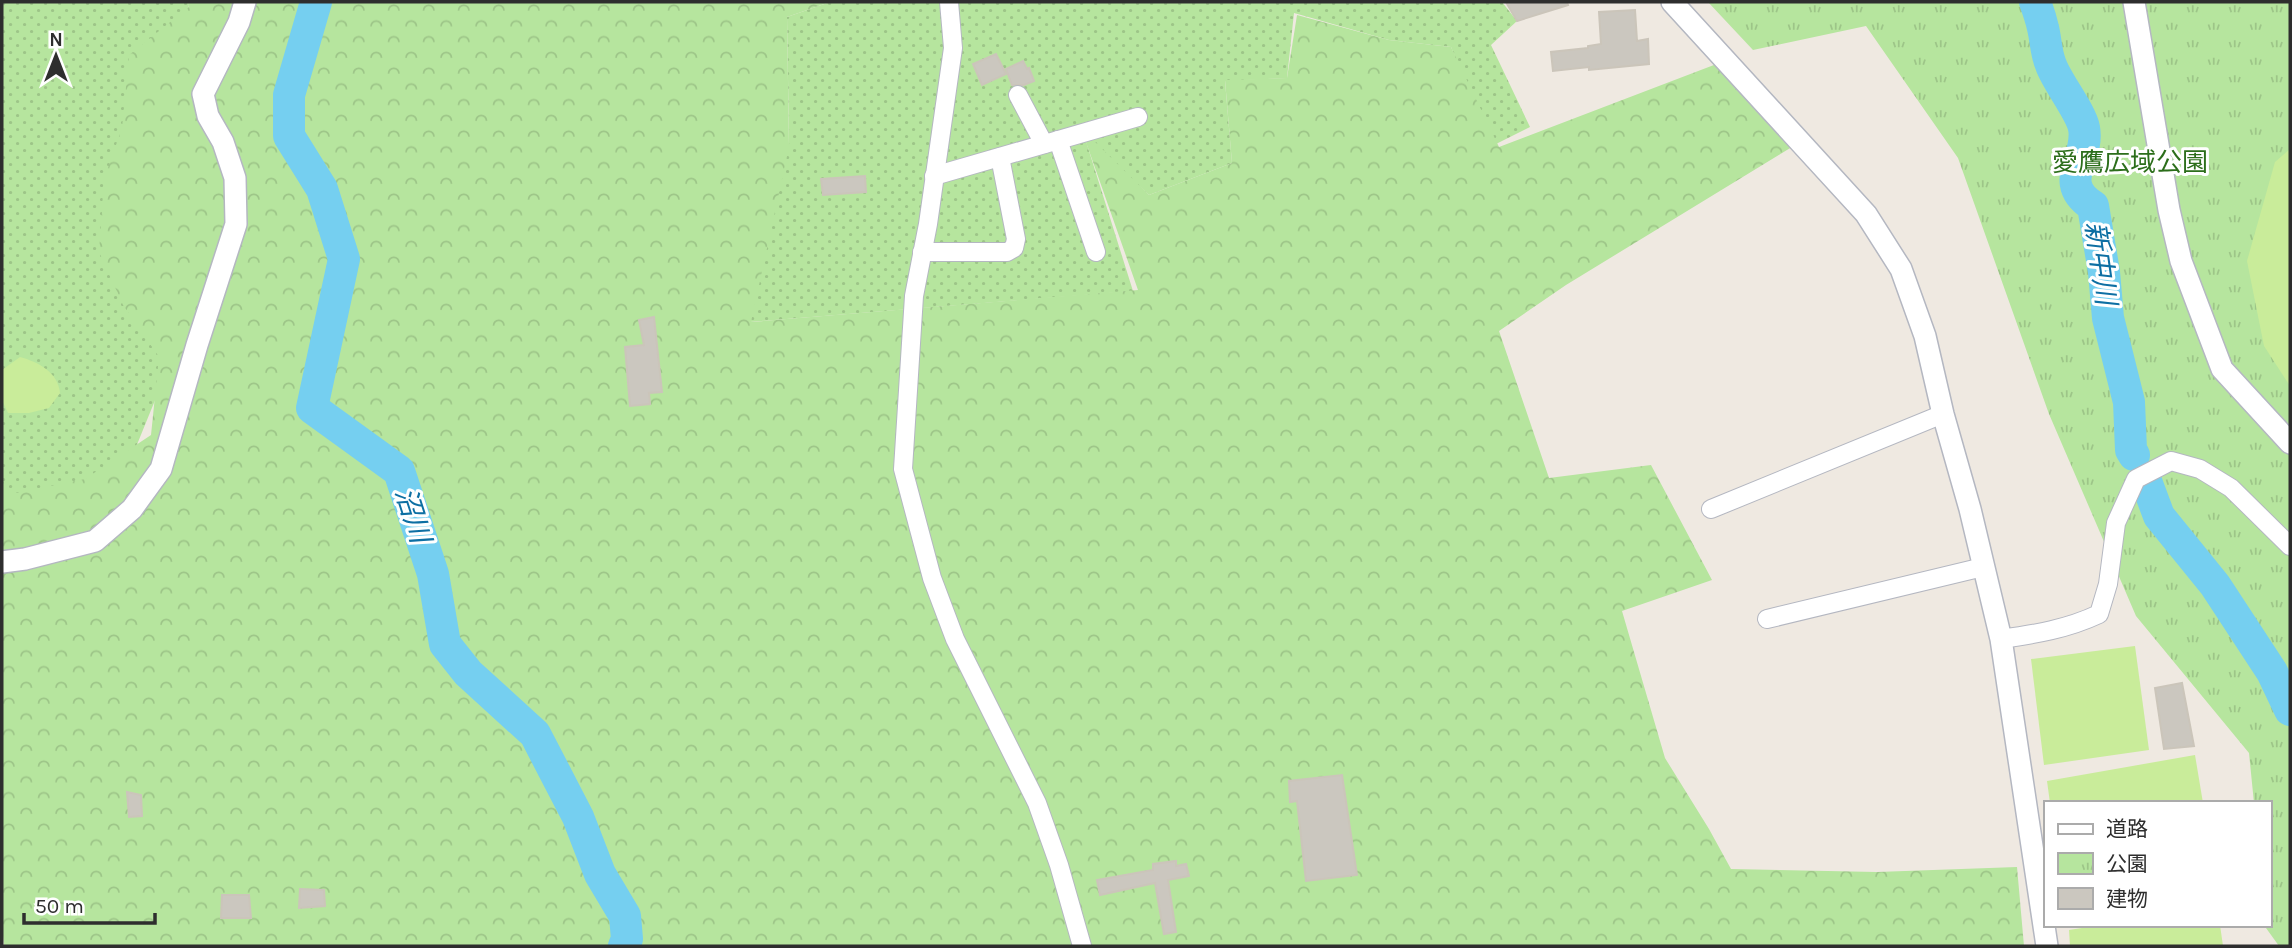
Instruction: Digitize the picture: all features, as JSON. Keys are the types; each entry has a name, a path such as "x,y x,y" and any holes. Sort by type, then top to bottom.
{"street":[{"path":"2,562 26,559 95,541 132,509 161,469 236,224 235,178 223,142 208,116 203,94 239,22 245,2"},
{"path":"949,2 953,48 914,296 903,469 932,578 955,639 1037,803 1059,865 1082,946"},
{"path":"1672,2 1866,214 1901,269 1925,336 1943,414 1970,509 2000,639 2044,926"},
{"path":"2134,2 2169,210 2181,261 2222,369 2290,443"},
{"path":"1018,95 1051,142 1096,252"},
{"path":"933,176 1138,117"},
{"path":"922,252 1007,252 1014,248 1016,239 1000,157"},
{"path":"1711,509 1943,414"},
{"path":"2000,639 2050,632 2099,614 2108,584 2116,523 2136,479 2171,461 2200,469 2231,488 2290,546"},
{"path":"1767,619 1983,567"},
{"path":"2044,927 2047,946"}],"green space":[{"path":"2,2 189,2 171,361 99,538 2,552"},
{"path":"189,2 830,2 787,17 789,147 751,322 1138,290 1081,128 1149,195 1232,163 1225,80 1287,78 1297,15 1389,40 1451,47 1499,147 1727,60 1800,142 1566,285 1499,331 1549,478 1651,465 1712,580 1622,611 1665,758 1731,869 1877,872 2017,867 2024,946 4,946 2,480 11,494 85,479 151,435 159,357 123,305 99,252 104,179 122,128 129,55 189,7"},
{"path":"830,2 1502,2 1517,21 1491,45 1530,127 1492,146 1451,47 1389,40 1294,13 1287,78 1225,81 1232,163 1149,195 1084,135 1133,291 750,322 789,141 787,17"},
{"name":"愛鷹広域公園","path":"1708,2 2290,2 2290,946 2279,946 2266,928 2271,927 2271,801 2254,801 2249,753 2136,616 2049,414 1958,158 1866,26 1753,50"},
{"path":"2290,149 2290,386 2264,346 2247,261 2275,162"},
{"path":"20,357 40,365 55,379 60,393 49,408 29,413 8,413 2,400 2,370"},
{"path":"2135,646 2149,750 2044,765 2031,659"},
{"path":"2195,755 2203,801 2050,801 2047,781"},
{"path":"2088,927 2220,927 2223,946 2070,946 2069,930"}],"building":[{"path":"1506,2 1567,2 1568,5 1517,21"},
{"path":"1635,10 1637,41 1648,39 1649,64 1553,71 1551,52 1601,44 1599,12"},
{"path":"996,54 1006,74 982,85 973,64"},
{"path":"1023,61 1034,81 1024,85 1012,85 1006,69"},
{"path":"865,176 866,192 823,195 821,179"},
{"path":"654,317 662,392 649,393 650,404 630,406 625,347 644,345 639,320"},
{"path":"2182,683 2194,746 2164,749 2155,688"},
{"path":"1342,775 1357,875 1306,881 1297,801 1290,802 1289,781"},
{"path":"127,792 141,795 142,816 129,817"},
{"path":"1176,861 1176,866 1186,864 1189,876 1168,880 1176,932 1164,934 1155,883 1100,895 1097,880 1153,870 1153,864"},
{"path":"300,889 324,890 325,906 299,908"},
{"path":"222,895 249,895 251,918 221,918"}],"waterway":[{"name":"沼川","path":"316,2 289,95 289,136 322,189 344,259 312,408 399,471 433,574 445,644 468,673 535,734 578,817 600,874 625,916 627,939 624,946"},
{"name":"新中川","path":"2035,2 2049,61 2084,128 2085,139 2075,179 2082,197 2093,206 2104,272 2108,318 2129,402 2131,450 2134,455"},
{"name":"新中川","path":"2146,481 2159,516 2215,585 2272,672 2290,710"}]}
